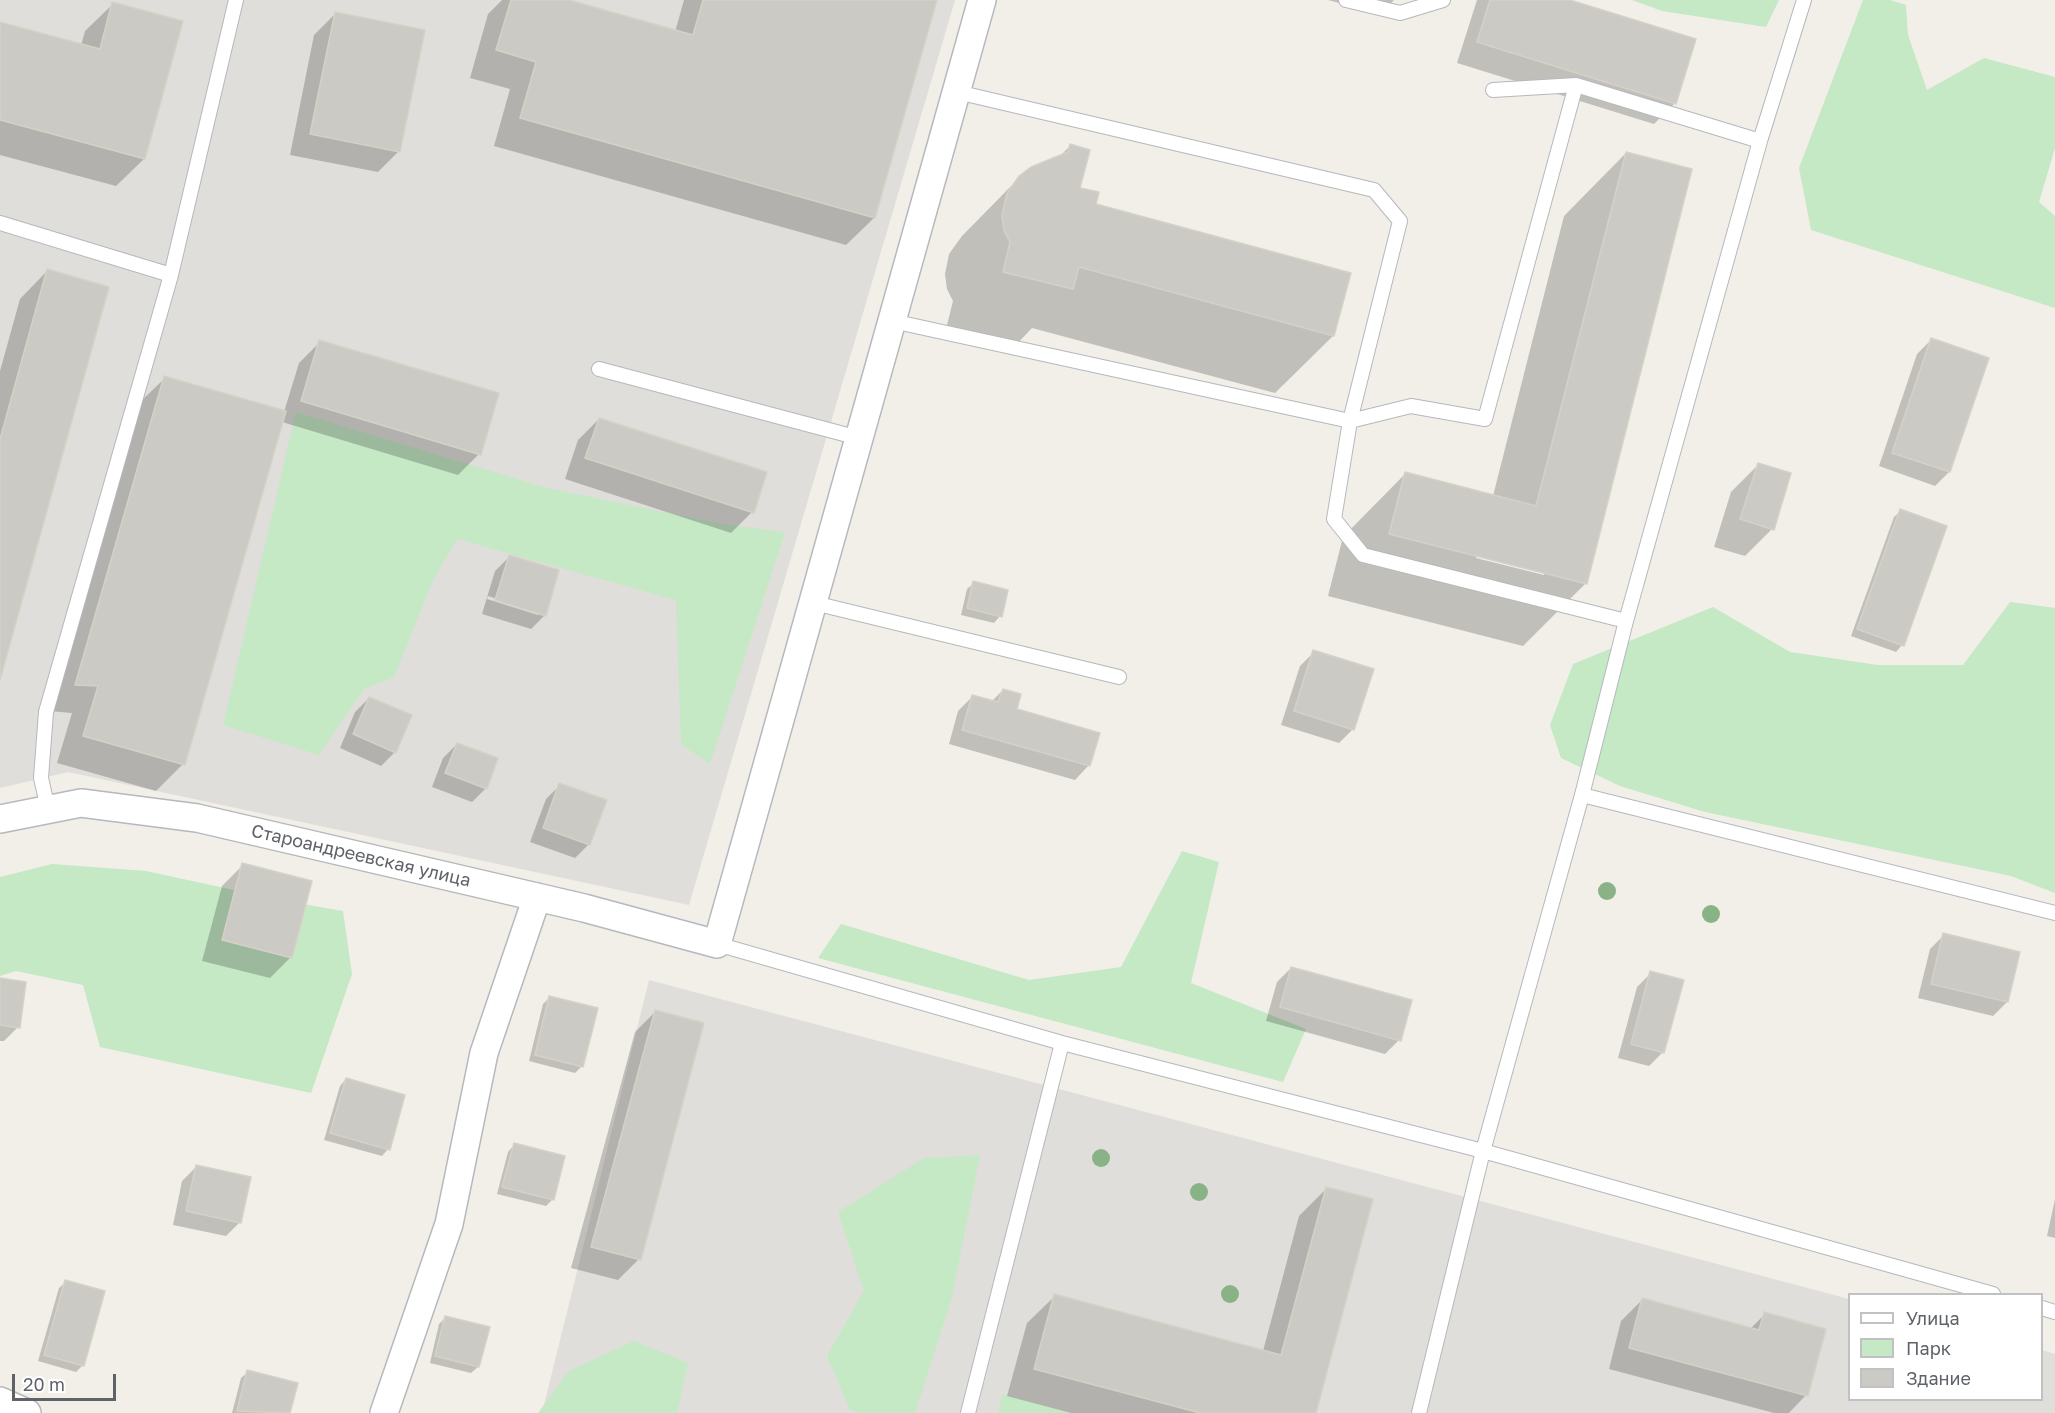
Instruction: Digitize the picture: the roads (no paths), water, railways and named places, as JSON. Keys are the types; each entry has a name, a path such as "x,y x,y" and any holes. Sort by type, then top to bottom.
{"street":[{"path":"717,944 982,0"},
{"name":"Староандреевская улица","path":"0,819 81,803 196,818 537,897 717,944"},
{"path":"384,1413 449,1224 484,1053 537,897"},
{"path":"0,1401 27,1413"}],"lane":[{"path":"48,809 41,778 46,712 171,275 236,0"},
{"path":"1346,0 1400,13 1443,0"},
{"path":"1419,1413 1483,1151 1582,795 1626,621 1760,141 1804,0"},
{"path":"1493,90 1576,85 1760,141"},
{"path":"892,321 1350,421 1411,406 1485,418 1576,85"},
{"path":"957,92 1374,190 1400,221 1350,421 1334,519 1363,555 1626,621"},
{"path":"0,223 171,275"},
{"path":"599,369 859,438"},
{"path":"814,603 1119,677"},
{"path":"1582,795 2055,913"},
{"path":"717,944 1062,1043 1483,1151 1989,1293"},
{"path":"968,1413 1062,1043"}]}
